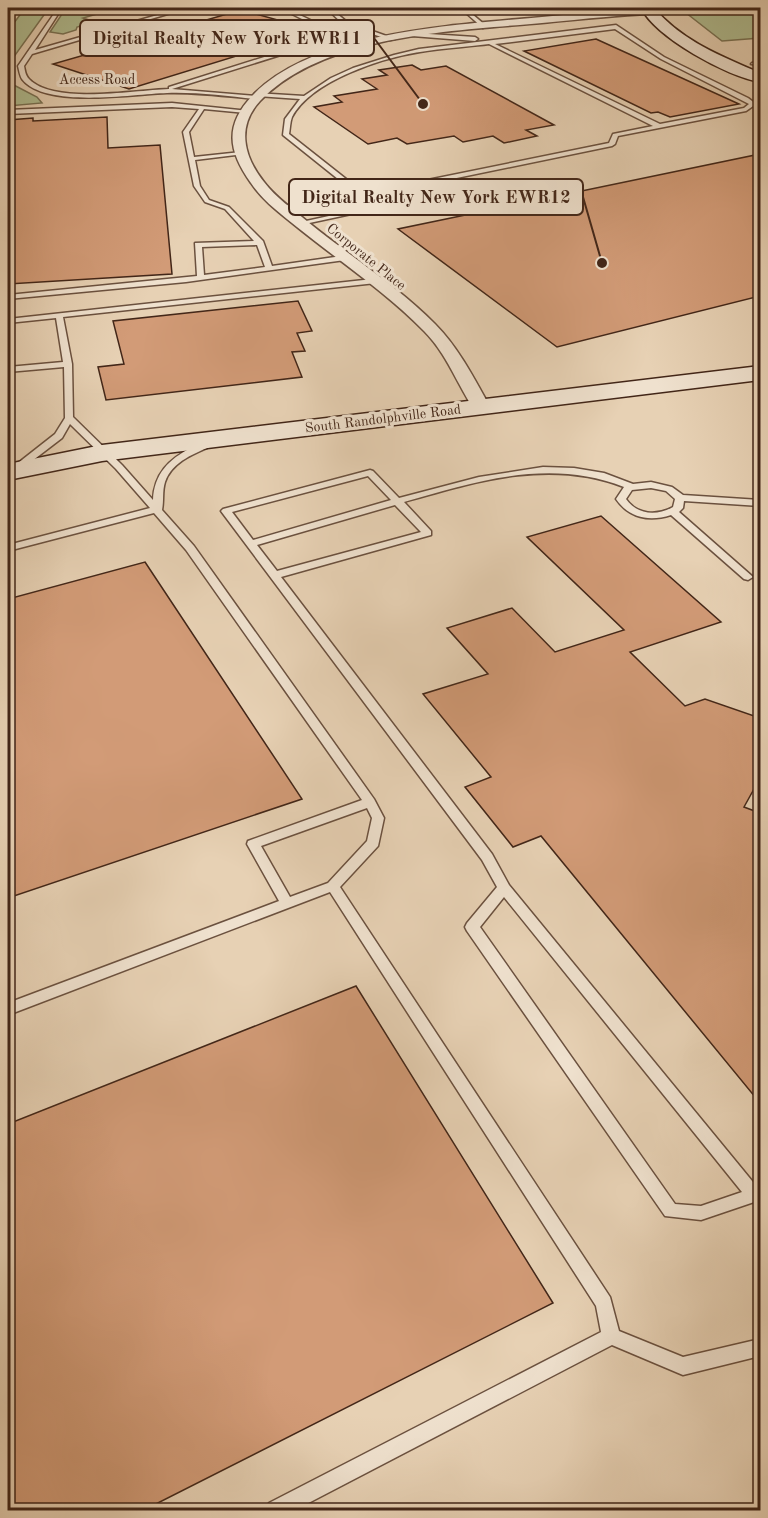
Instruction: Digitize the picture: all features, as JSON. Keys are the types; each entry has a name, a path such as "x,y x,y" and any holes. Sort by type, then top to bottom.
{"main road":[{"path":"648,9 658,22 681,39 714,58 759,68"},
{"path":"668,9 705,39 759,68"},
{"name":"South Randolphville Road","path":"11,472 102,453 759,376"}],"street":[{"name":"Corporate Place","path":"481,407 460,370 430,329 300,223 257,183 241,154 237,138 240,120 256,96 287,72 318,59 362,46 414,35 602,11 668,9"}],"lane":[{"name":"Access Road","path":"60,8 21,66 24,78 39,88 50,92 76,95 168,91 304,98"},
{"path":"29,53 186,8"},
{"path":"282,8 362,46"},
{"path":"328,8 345,23 392,39"},
{"path":"483,26 468,13 535,8"},
{"path":"283,207 359,192 408,186 612,144 615,135 746,109 753,104 668,62 616,27 420,50 362,65 304,98 295,107 284,126 286,135 359,192"},
{"path":"168,91 171,88 338,35"},
{"path":"414,35 493,42 657,125"},
{"path":"8,112 172,105 246,111"},
{"path":"202,107 186,132 190,159 198,186 207,201 227,208 260,243 269,268"},
{"path":"190,159 241,154"},
{"path":"300,223 452,191"},
{"path":"201,278 198,244 260,243"},
{"path":"8,297 201,278 342,258"},
{"path":"8,321 373,281"},
{"path":"11,472 59,436 69,418 68,364 59,315"},
{"path":"8,370 68,364"},
{"path":"8,1009 333,886 374,843 378,818 370,802 190,548 158,509 69,418"},
{"path":"158,509 157,488 163,474 175,461 224,438"},
{"path":"252,543 480,478 520,471 583,471 617,478 633,487"},
{"path":"275,575 428,533 370,473 226,511 487,857 504,888 757,1194 701,1213 671,1211 472,927 504,888"},
{"path":"680,498 678,508 673,512 656,516 629,509 621,499 622,494 633,487 660,486 669,489 680,498 760,503"},
{"path":"8,548 158,509"},
{"path":"673,512 748,577"},
{"path":"287,904 253,844 370,802"},
{"path":"333,886 604,1303 611,1336"},
{"path":"611,1336 683,1366 760,1348"},
{"path":"276,1510 611,1336"}],"green space":[{"path":"25,8 49,8 8,65 8,31"},
{"path":"66,8 118,8 83,18 95,22 77,27 76,30 63,34 50,32"},
{"path":"760,8 760,38 722,41 681,9"},
{"path":"8,82 37,97 42,103 8,106"}],"building":[{"path":"241,10 318,31 129,89 53,64"},
{"path":"596,39 739,104 670,117 658,112 651,113 524,51"},
{"path":"412,65 421,70 446,66 554,125 526,130 537,136 504,143 493,136 463,142 454,136 407,144 397,138 368,144 314,107 342,102 334,96 377,89 362,79 387,75 379,70"},
{"path":"107,117 108,148 160,145 172,274 8,284 8,120"},
{"path":"760,154 760,296 557,347 398,229"},
{"path":"298,301 312,331 297,333 305,351 292,352 302,377 106,400 98,367 124,364 113,321"},
{"path":"601,516 721,622 630,652 685,706 705,699 760,718 760,778 744,807 760,813 760,1103 541,836 513,847 465,787 491,777 423,694 488,674 447,628 512,608 555,652 624,630 527,537"},
{"path":"145,562 302,799 8,898 8,599"},
{"path":"356,986 553,1303 144,1510 8,1510 8,1124"}],"place":[{"name":"Digital Realty New York EWR11","path":"423,104"},
{"name":"Digital Realty New York EWR12","path":"602,263"}]}
